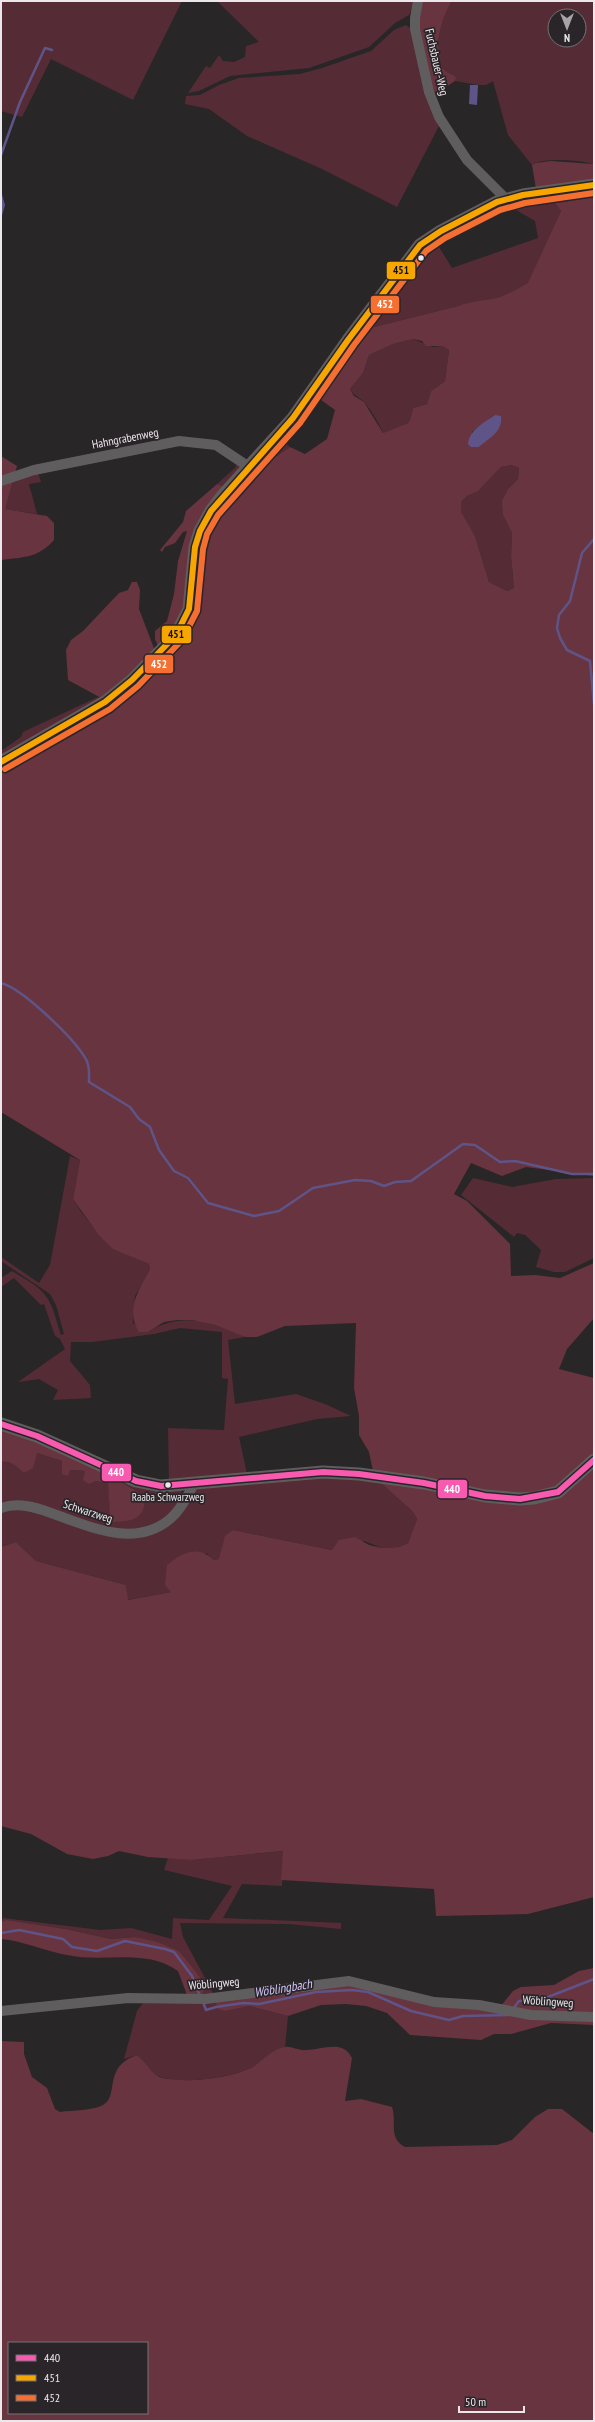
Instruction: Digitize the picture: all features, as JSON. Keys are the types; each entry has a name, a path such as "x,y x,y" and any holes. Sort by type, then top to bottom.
{"street":[{"name":"Fuchsbauer-Weg","path":"418,1 415,18 416,29 433,106 467,160 506,199"},
{"path":"1,762 105,702 132,680 176,635 189,609 193,554 200,531 220,499 304,405 348,340 420,245 481,208 506,199 594,185"},
{"name":"Hahngrabenweg","path":"1,481 34,470 179,441 216,445 249,467"},
{"path":"1,1424 37,1436 136,1481 161,1486 287,1474 345,1473 424,1483 485,1496 520,1499 558,1492 594,1460"},
{"name":"Schwarzweg","path":"1,1508 13,1505 31,1507 104,1531 131,1534 146,1531 171,1518 194,1484"},
{"name":"Wöblingweg","path":"1,2011 128,1998 204,1999 348,1981 429,2001 504,2009 520,2013 594,2017"}],"shaded area":[{"path":"1,1 182,1 133,100 51,59 22,117 1,111"},
{"path":"217,1 415,1 409,15 395,23 369,47 309,68 230,76 199,91 188,93 206,66 210,68 219,55 223,61 234,62 245,57 246,46 259,42"},
{"path":"420,1 452,1 442,24 438,41 438,50 442,67 445,71 456,77 455,81 446,87 444,93 431,92 418,28"},
{"path":"452,1 594,1 594,164 571,160 553,160 537,162 532,165 508,135 493,81 486,85 478,85 455,81 455,77 445,71 442,67 439,57 438,41 445,15"},
{"path":"406,25 410,28 440,124 397,207 322,169 247,136 209,109 185,104 186,96 200,95 219,85 239,78 300,74 371,51 394,30"},
{"path":"470,85 478,85 477,105 469,104"},
{"path":"551,161 594,164 594,181 536,189 532,165"},
{"path":"594,188 594,1176 526,1167 502,1176 471,1163 454,1194 467,1201 510,1244 511,1276 535,1275 560,1278 594,1263 594,1318 567,1349 559,1369 594,1378 594,1897 528,1914 436,1916 434,1889 281,1880 283,1851 192,1860 148,1857 119,1851 108,1856 93,1859 67,1854 31,1834 1,1826 1,1547 16,1542 36,1561 126,1585 128,1600 171,1592 165,1585 167,1565 190,1552 208,1555 214,1560 219,1559 225,1536 233,1530 332,1550 339,1540 355,1537 369,1545 382,1548 399,1547 408,1543 417,1519 412,1511 381,1483 373,1471 369,1452 359,1435 359,1416 354,1388 356,1323 285,1326 257,1337 245,1337 215,1325 192,1320 177,1320 164,1322 148,1332 139,1332 133,1316 133,1308 138,1292 150,1269 149,1264 113,1249 98,1234 73,1199 80,1160 1,1112 1,766 78,723 178,637 197,555 208,523 258,462 268,462 290,447 305,454 327,439 335,410 314,395 358,331 468,303 500,297 528,283 561,211 549,195","holes":["413,339 422,341 426,346 442,346 449,350 445,381 431,391 427,404 413,408 408,423 383,433 364,402 354,396 350,389 363,373 369,355 393,344","495,415 485,441 479,447 472,432","511,465 519,468 518,479 508,489 502,501 503,515 512,533 511,556 514,588 507,591 489,582 475,536 461,512 461,502 467,496 478,491 501,467"]},
{"path":"1,191 5,205 1,219"},
{"path":"549,195 561,211 529,283 500,297 468,303 358,331 419,251 434,239 452,268 538,238 535,221 504,203"},
{"path":"413,339 433,347 442,346 449,350 445,381 431,391 427,404 413,408 408,423 383,433 364,402 350,389 363,373 369,355 393,344"},
{"path":"495,415 501,416 501,422 498,430 479,447 471,447 468,444 474,431"},
{"path":"280,438 290,447 268,462 258,462"},
{"path":"1,456 17,466 5,509 47,516 54,523 54,540 42,550 30,556 1,560"},
{"path":"236,464 240,467 225,487 217,484 236,467"},
{"path":"511,465 519,468 518,479 508,489 503,515 512,533 511,556 514,588 507,591 489,582 475,536 460,512 461,502 467,496 478,490 501,467"},
{"path":"38,472 41,482 29,484 37,514 4,509 13,480"},
{"path":"217,484 225,487 213,501 186,604 177,626 158,646 155,639 155,631 167,621 174,594 178,561 187,531 183,532 175,543 165,547 162,552 160,550 183,522 186,511"},
{"path":"132,582 137,582 140,590 139,609 155,651 103,699 68,680 66,650 71,640 83,631 119,593 128,590"},
{"path":"98,697 103,699 1,757 1,751 21,737 23,732"},
{"path":"70,1156 80,1160 73,1199 88,1221 105,1239 125,1253 149,1264 150,1269 135,1296 133,1323 148,1332 173,1322 185,1320 196,1321 208,1323 245,1337 228,1340 235,1404 296,1394 325,1404 351,1416 317,1419 239,1437 247,1474 169,1481 168,1428 224,1430 228,1379 222,1378 222,1332 180,1328 154,1334 92,1342 71,1342 70,1361 90,1385 91,1398 53,1400 58,1390 39,1379 18,1382 65,1349 60,1339 55,1336 44,1304 41,1305 14,1278 1,1287 1,1278 12,1271 41,1290 50,1303 61,1335 64,1334 56,1305 50,1294 1,1261 1,1257 39,1283 50,1265"},
{"path":"473,1178 512,1187 556,1179 594,1178 594,1258 565,1272 554,1272 536,1267 541,1250 525,1235 517,1233 514,1237 461,1195"},
{"path":"1,1428 75,1458 111,1476 145,1496 143,1510 137,1517 127,1521 113,1522 110,1516 108,1483 95,1481 89,1484 83,1480 85,1471 70,1470 68,1476 62,1474 62,1461 37,1453 33,1468 24,1473 11,1463 1,1462"},
{"path":"37,1453 62,1461 70,1470 85,1471 95,1481 108,1483 110,1509 145,1496 124,1483 125,1481 181,1490 182,1494 173,1510 162,1520 148,1527 134,1529 102,1527 1,1504 1,1462 11,1463 24,1473"},
{"path":"306,1476 379,1481 412,1511 417,1519 408,1543 399,1547 382,1548 364,1541 332,1550 233,1530 220,1559 214,1560 206,1553 171,1592 127,1600 126,1585 36,1561 16,1542 1,1547 1,1510 21,1507 104,1533 161,1527 194,1489"},
{"path":"284,1851 282,1886 242,1884 223,1918 341,1923 341,1929 289,1924 180,1923 183,1937 214,1995 202,1996 203,1981 179,1951 135,1937 111,1939 66,1929 6,1920 1,1922 3,1918 100,1930 131,1928 172,1939 173,1918 209,1920 232,1886 164,1870 168,1858 192,1860"},
{"path":"6,1920 66,1929 111,1939 135,1937 157,1942 179,1951 189,1963 203,1981 205,1987 202,1996 187,1995 178,1971 165,1964 152,1960 124,1957 81,1957 1,1939 1,1922"},
{"path":"594,1968 594,2025 551,2023 511,2034 494,2034 481,2040 410,2035 387,2013 366,2006 346,2004 321,2005 288,2016 249,2006 226,2011 218,2009 215,2001 348,1985 459,2007 496,2012 513,1991 521,1987 554,1985 579,1971"},
{"path":"145,2000 215,2001 226,2011 249,2006 288,2016 285,2047 251,2068 229,2075 202,2080 174,2080 162,2077 152,2073 137,2055 124,2059 137,2011"},
{"path":"1,2041 24,2042 24,2054 32,2077 47,2088 55,2109 60,2112 88,2109 103,2105 108,2101 111,2095 115,2074 119,2067 126,2060 137,2055 155,2074 163,2078 196,2080 241,2072 251,2068 275,2050 285,2047 312,2050 338,2047 348,2052 352,2058 345,2101 361,2099 392,2107 396,2139 405,2147 497,2145 512,2140 535,2117 548,2109 562,2109 594,2134 593,2421 1,2421"}],"waterway":[{"path":"1,155 20,102 45,48 52,50"},
{"path":"594,539 582,553 570,601 559,615 557,628 560,638 567,650 590,661 594,705"},
{"path":"1,983 10,987 33,1003 69,1037 86,1059 89,1069 89,1082 130,1107 139,1119 150,1127 159,1150 174,1171 188,1178 208,1203 254,1216 279,1211 313,1188 355,1180 371,1181 384,1186 395,1182 411,1181 463,1144 475,1145 500,1162 515,1161 572,1174 594,1174"},
{"name":"Wöblingbach","path":"1,1933 19,1930 63,1939 72,1947 97,1951 125,1941 165,1949 174,1952 192,1976 200,1996"},
{"name":"Wöblingbach","path":"513,2009 519,2001 548,1997 594,1979"},
{"name":"Wöblingbach","path":"203,2002 206,2010 243,2003 259,2004 316,1992 352,1990 368,1992 411,2011 449,2020 463,2016 508,2015"}],"transit line":[{"name":"451","path":"1,762 105,702 132,680 176,635 189,609 195,547 200,531 211,511 293,418 348,340 420,245 441,231 497,202 523,195 594,185"},
{"name":"452","path":"5,769 110,709 138,686 182,640 197,611 203,549 207,534 218,515 300,423 354,345 426,251 445,238 500,210 525,203 594,193"},
{"name":"440","path":"1,1424 37,1436 136,1481 161,1486 323,1472 359,1474 424,1483 485,1496 520,1499 558,1492 594,1460"}],"place":[{"name":"Raaba Schwarzweg","path":"168,1485"}]}
